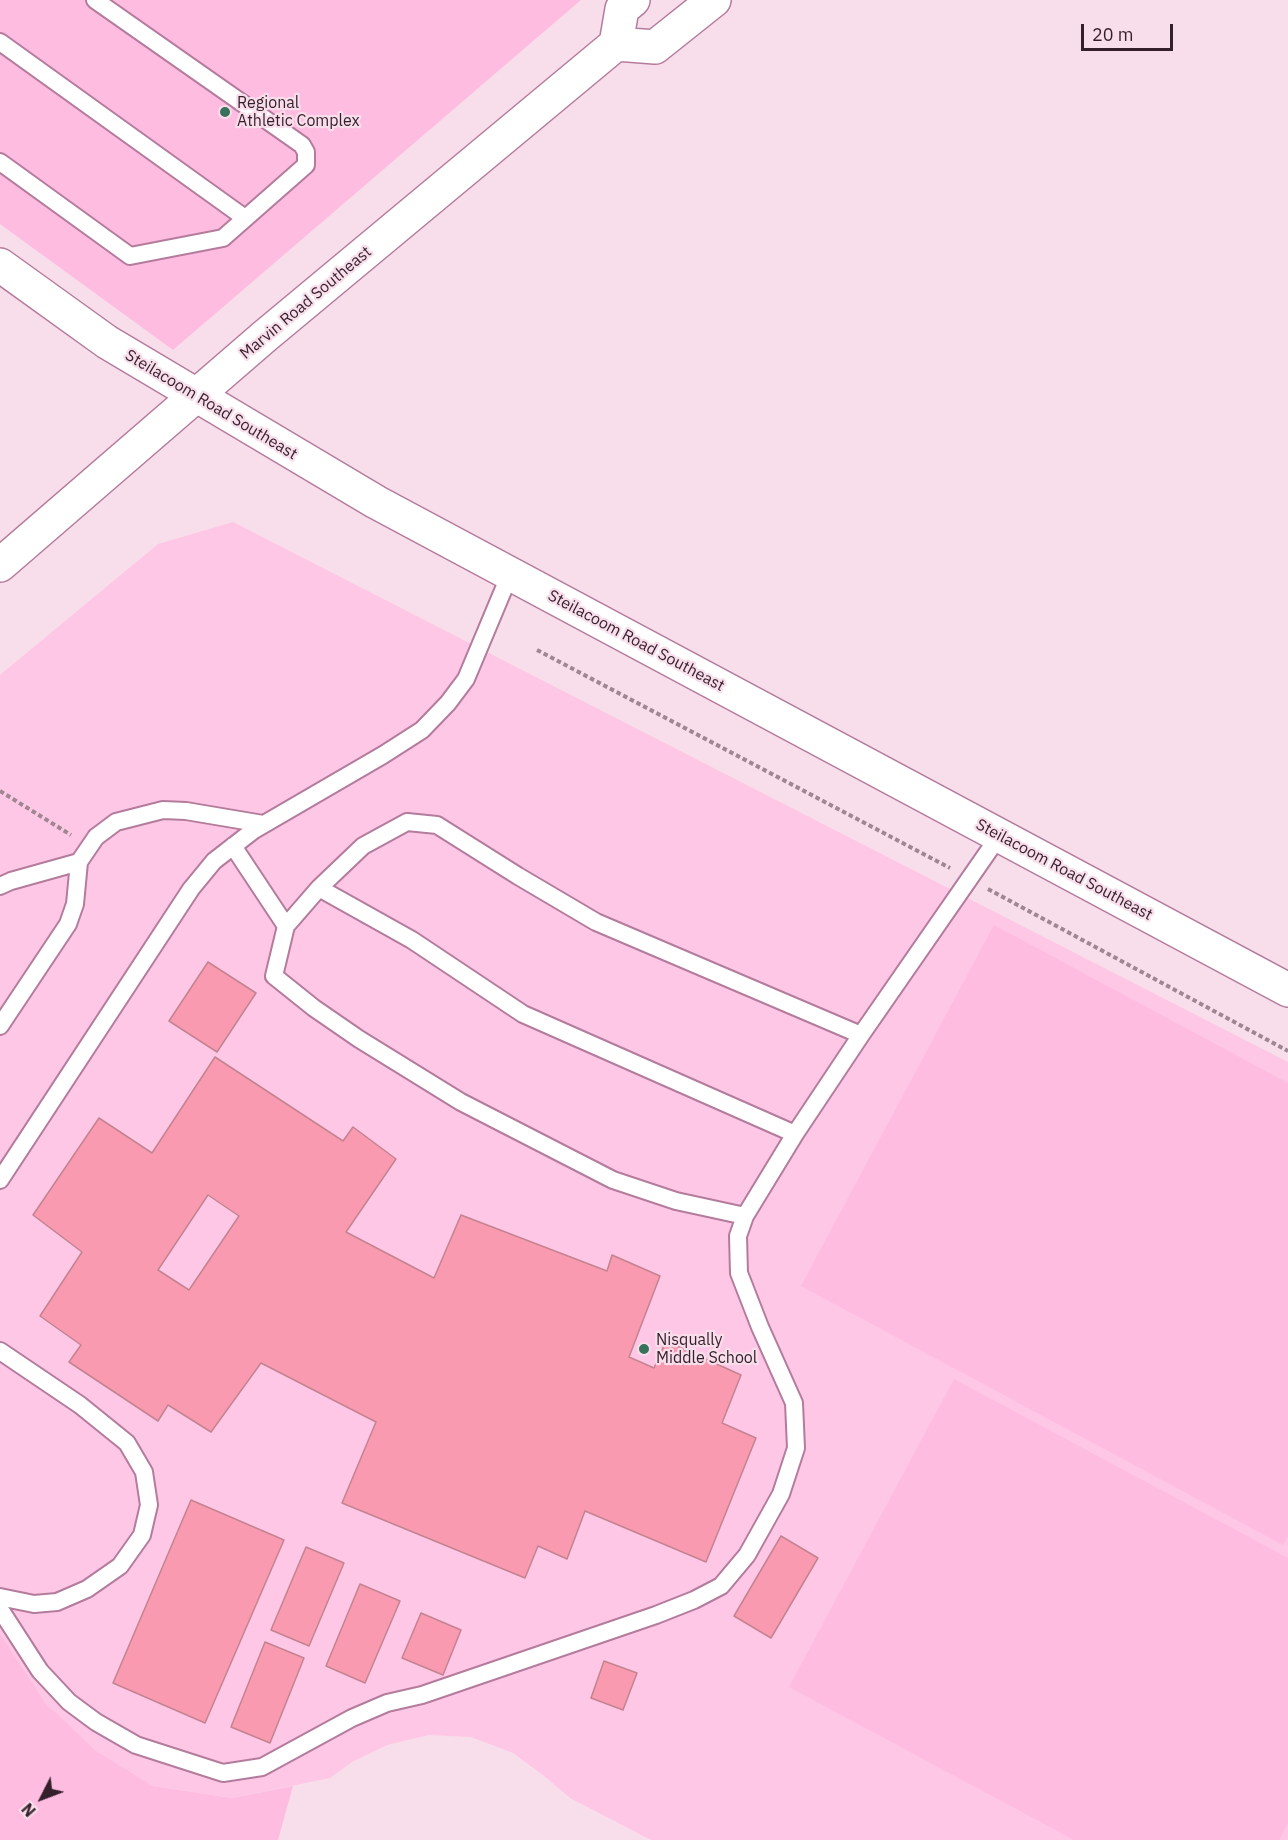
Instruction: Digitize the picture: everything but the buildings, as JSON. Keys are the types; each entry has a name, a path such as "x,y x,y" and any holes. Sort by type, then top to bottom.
{"street":[{"path":"633,0 622,9 616,44 655,47 714,0"},
{"name":"Marvin Road Southeast","path":"0,565 196,395 616,44"},
{"name":"Steilacoom Road Southeast","path":"0,265 107,342 375,502 1288,990"}],"lane":[{"path":"0,162 130,256 223,238 306,165 306,152 302,145 95,0"},
{"path":"0,42 245,218"},
{"path":"0,1180 191,889 214,861 263,824 422,730 448,703 466,679 510,574"},
{"path":"0,1026 68,924 75,904 79,862 96,837 116,822 163,810 186,811 263,824"},
{"path":"745,1216 676,1201 613,1180 461,1102 359,1039 314,1008 274,976 286,927 319,888 363,846 407,822 437,825 596,922 861,1035"},
{"path":"0,1609 40,1671 69,1702 96,1722 136,1745 223,1773 262,1767 352,1718 387,1703 422,1695 656,1615 721,1586 747,1555 781,1494 796,1448 794,1403 760,1328 739,1273 738,1236 745,1216 795,1134 861,1035 999,836"},
{"path":"233,846 286,927"},
{"path":"0,886 10,880 79,862"},
{"path":"319,888 412,940 523,1014 795,1134"},
{"path":"0,1351 80,1405 127,1443 144,1472 149,1505 142,1535 120,1566 87,1590 57,1602 34,1604 0,1597"}],"path":[{"path":"537,650 1288,1051"},
{"path":"0,791 90,846"}],"shaded area":[{"name":"Regional Athletic Complex","path":"0,0 581,0 173,350 0,224"},
{"name":"Nisqually Middle School","path":"233,522 1288,1062 1288,1840 651,1840 570,1798 513,1753 471,1737 429,1735 387,1745 352,1762 330,1778 232,1798 153,1786 95,1750 48,1707 0,1636 0,675 158,544"},
{"path":"994,925 1288,1083 1288,1536 1283,1545 801,1286"},
{"path":"954,1379 1288,1558 1288,1823 1279,1840 1074,1840 789,1687"},
{"path":"0,1634 48,1707 95,1750 153,1786 232,1798 293,1786 278,1840 0,1840"}],"place":[{"name":"Regional Athletic Complex","path":"225,112"},
{"name":"Nisqually Middle School","path":"644,1349"}]}
